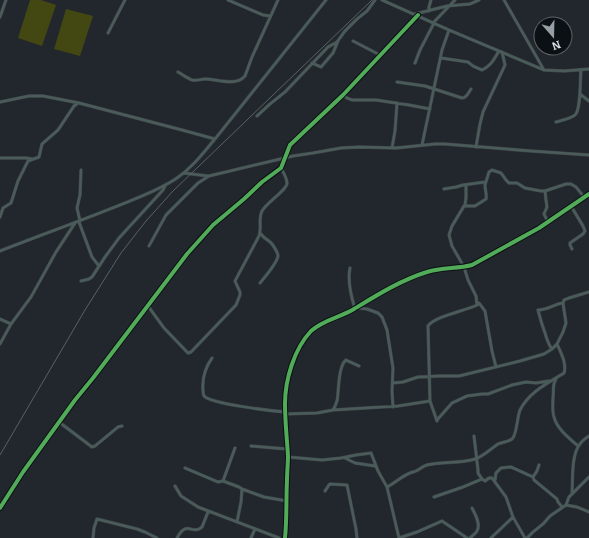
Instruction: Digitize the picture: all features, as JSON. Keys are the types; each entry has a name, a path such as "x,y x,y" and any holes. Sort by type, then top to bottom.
{"street":[{"path":"0,17 6,0"},
{"path":"108,33 125,0"},
{"path":"228,0 262,15 270,16"},
{"path":"178,72 188,78 196,80 206,79 232,82 244,78 278,0"},
{"path":"0,252 48,232 78,222 165,185 184,173 196,161 326,0"},
{"path":"312,63 320,68 321,67 333,53 338,41 345,31 357,19 367,12 375,0"},
{"path":"382,0 544,70 589,70"},
{"path":"429,11 431,0"},
{"path":"415,63 433,23 456,0"},
{"path":"0,508 23,472 75,400 187,254 213,225 244,200 262,182 281,168 290,145 343,95 416,15 450,6 470,4 479,0"},
{"path":"504,0 544,70"},
{"path":"422,145 442,50 449,30"},
{"path":"257,116 285,92 328,48 338,41"},
{"path":"353,41 380,55"},
{"path":"441,58 468,62 482,70 492,63 500,51"},
{"path":"476,147 483,112 505,65 500,51"},
{"path":"556,122 576,114 580,94 581,70"},
{"path":"397,82 435,89 463,98 467,96 471,89"},
{"path":"580,94 589,101"},
{"path":"343,95 352,100 372,100 397,103 430,110"},
{"path":"0,102 34,96 43,96 79,103 214,139"},
{"path":"0,217 3,208 11,202 18,181 28,161 39,157 42,144 58,130 74,106 79,103"},
{"path":"392,148 397,103"},
{"path":"184,173 209,176 286,157 341,148 359,147 392,148 445,144 531,152 589,155"},
{"path":"0,158 32,159"},
{"path":"148,306 164,328 187,352 191,352 237,303 240,292 235,281 260,233 260,216 262,211 266,205 288,184 281,168"},
{"path":"81,170 80,195 77,208 78,222 92,257 99,266"},
{"path":"465,206 475,206 486,199 486,182 489,172 492,170 501,173 509,183 520,184 527,188 545,191 566,184 571,184 576,187 584,197"},
{"path":"149,246 166,216 198,184 209,176"},
{"path":"444,189 486,182"},
{"path":"81,280 92,277 119,238 163,190 165,185"},
{"path":"466,185 465,206 452,226 449,235 452,246 464,267 478,304 485,311 496,367"},
{"path":"545,191 547,207 544,215 548,222"},
{"path":"286,538 288,457 286,393 296,354 304,340 315,328 356,308 395,285 435,270 464,267 510,245 548,222 589,194"},
{"path":"571,206 585,231 570,243 572,250"},
{"path":"0,343 11,324 31,297 56,252 78,222"},
{"path":"260,233 272,243 278,254 274,265 260,283"},
{"path":"350,268 350,286 356,308"},
{"path":"393,383 403,382 418,377 459,376 537,356 552,349 557,344 563,332 566,323 563,304 564,300 589,292"},
{"path":"478,304 430,323 428,326 430,401 437,421 452,403 467,396 488,394 512,385 526,382 551,381"},
{"path":"552,349 541,324 538,310 545,310 557,304 563,304"},
{"path":"356,308 378,313 382,317 387,330 393,368 393,407"},
{"path":"0,319 11,324"},
{"path":"387,487 424,466 434,463 459,462 477,459 498,444 514,438 521,409 529,398 538,390 564,373 566,369 557,344"},
{"path":"212,358 208,363 204,376 203,395 230,404 286,413 317,413 333,410 393,407 430,401"},
{"path":"333,410 337,402 343,363 346,360 359,366"},
{"path":"556,378 553,383 554,418 563,432 578,446"},
{"path":"59,422 92,448 118,427 122,426"},
{"path":"474,436 478,473 482,479"},
{"path":"572,494 573,462 575,453 582,441 588,437"},
{"path":"251,446 287,449"},
{"path":"223,481 235,448"},
{"path":"288,457 322,460 371,453 375,466 387,487 399,538 442,521 467,538"},
{"path":"345,457 355,463 375,466"},
{"path":"533,477 539,466"},
{"path":"495,481 496,473 501,468 510,467 516,469 533,477 534,480 557,499 562,507"},
{"path":"185,468 218,482 223,481 264,496 287,501"},
{"path":"566,505 569,497 589,477"},
{"path":"434,497 482,479 485,481 492,478 506,497 513,517 526,538 550,516 566,505 577,507 589,512"},
{"path":"325,491 330,484 347,485 357,538"},
{"path":"175,486 181,496 198,508 279,538"},
{"path":"237,522 242,489"},
{"path":"470,538 478,528 478,523 472,508"},
{"path":"177,538 184,529 200,529 208,512"},
{"path":"491,538 513,517"},
{"path":"93,538 97,519 137,529 157,538"},
{"path":"251,538 255,529"}],"green space":[{"path":"30,0 41,0 56,5 42,46 18,38"},
{"path":"66,9 93,16 80,56 54,49"}],"railway":[{"path":"0,455 85,310 121,253 146,221 173,191 372,0"}],"cycle path":[{"path":"0,508 23,472 75,400 187,254 213,225 262,182 281,168 290,145 343,95 418,15"},
{"path":"285,538 288,456 285,395 295,356 305,338 311,331 321,324 349,312 389,288 417,275 433,270 472,265 539,228 589,194"}]}
